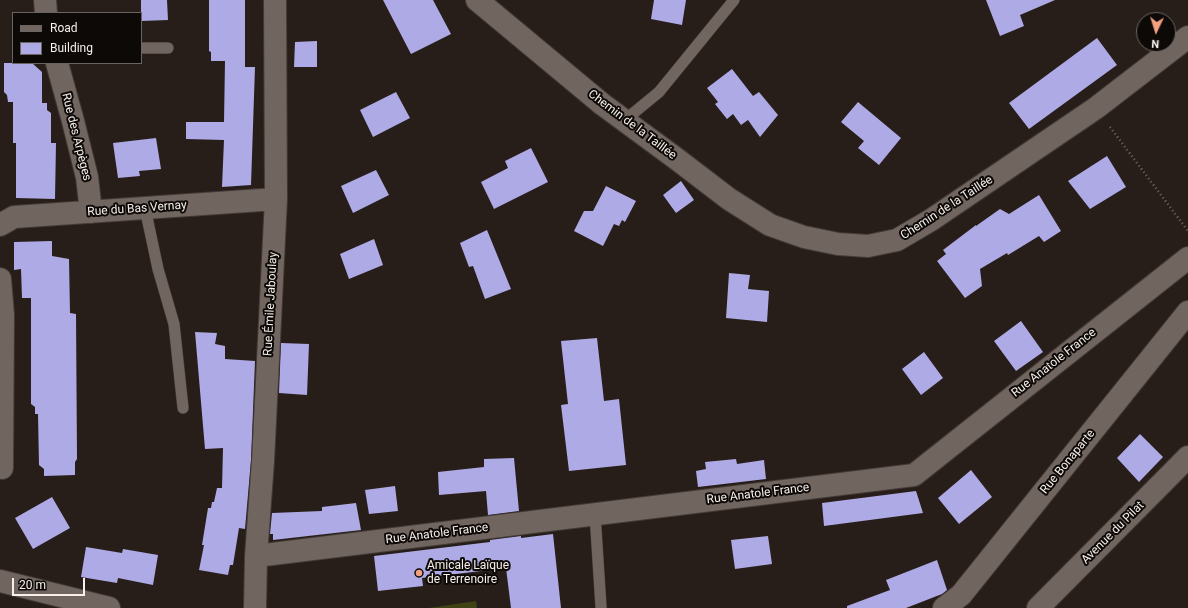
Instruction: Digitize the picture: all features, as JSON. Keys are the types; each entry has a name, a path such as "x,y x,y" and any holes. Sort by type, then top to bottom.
{"street":[{"path":"45,0 46,12"},
{"name":"Rue Émile Jaboulay","path":"255,608 256,556 263,461 276,199 275,0"},
{"name":"Chemin de la Taillée","path":"477,0 602,104 729,199 770,224 811,239 838,244 868,246 897,240 931,220 1096,108 1188,37"},
{"name":"Rue des Arpèges","path":"57,64 87,177 91,212"},
{"name":"Rue du Bas Vernay","path":"0,224 14,217 276,199"},
{"name":"Rue Anatole France","path":"256,556 914,475 1188,258"},
{"path":"0,279 3,315 2,468"},
{"name":"Rue Bonaparte","path":"944,608 961,595 1188,312"},
{"name":"Avenue du Pilat","path":"1038,608 1188,457"},
{"path":"0,581 109,608"}],"lane":[{"path":"625,120 659,92 734,0"},
{"path":"142,48 168,48"},
{"path":"145,208 158,269 174,324 183,408"},
{"path":"595,514 601,606"}],"path":[{"path":"1096,108 1188,231"}],"green space":[{"path":"476,601 477,608 429,608"}],"building":[{"path":"141,0 167,0 168,20 142,21"},
{"path":"209,0 245,0 245,67 255,67 251,185 222,187 224,140 186,139 186,122 224,122 225,61 211,61 211,52 209,51"},
{"path":"383,0 433,0 451,34 411,54"},
{"path":"654,0 686,0 682,25 651,19"},
{"path":"986,0 1055,0 1020,15 1024,26 1000,36"},
{"path":"1097,38 1117,65 1029,129 1009,103"},
{"path":"317,41 317,67 294,67 295,42"},
{"path":"4,63 33,64 42,72 42,103 47,103 47,110 51,113 51,143 56,143 55,199 16,198 16,143 13,143 13,102 8,102 7,95 4,92"},
{"path":"732,69 753,96 759,92 778,115 760,137 748,120 741,125 733,114 727,119 715,104 718,102 707,88"},
{"path":"396,92 410,118 373,137 360,110"},
{"path":"858,102 901,138 879,165 858,148 864,141 841,122"},
{"path":"156,138 161,169 139,171 140,176 118,178 113,143"},
{"path":"531,148 548,182 494,209 481,182 508,168 505,161"},
{"path":"1107,156 1126,187 1090,209 1068,181"},
{"path":"376,170 389,195 353,213 341,186"},
{"path":"681,181 694,200 676,213 663,195"},
{"path":"606,186 636,201 625,222 622,220 619,226 614,224 603,246 574,231 584,211 593,211"},
{"path":"1039,195 1061,231 1044,242 1039,236 1008,255 1007,253 980,269 982,286 965,298 937,261 946,254 943,250 1000,209 1009,214"},
{"path":"487,230 511,289 485,299 473,266 469,267 460,243"},
{"path":"374,239 383,265 349,279 340,254"},
{"path":"52,241 52,256 69,259 70,313 76,314 77,459 75,462 75,475 44,476 44,469 39,465 38,414 35,414 35,407 31,404 31,298 22,298 21,269 14,270 14,242"},
{"path":"729,273 750,275 748,289 769,291 767,322 726,318"},
{"path":"1021,321 1043,352 1016,371 994,341"},
{"path":"195,332 217,333 215,344 225,346 225,359 255,361 251,460 245,529 239,528 233,565 230,565 228,575 199,570 204,545 202,545 208,508 211,508 212,502 214,502 217,488 222,488 223,448 205,449"},
{"path":"597,338 604,401 619,399 626,465 569,471 561,405 568,404 561,341"},
{"path":"281,343 309,344 307,395 279,393"},
{"path":"924,352 943,378 921,395 902,369"},
{"path":"1140,434 1163,457 1139,482 1117,458"},
{"path":"514,458 519,511 488,515 486,491 439,495 438,472 484,467 484,459"},
{"path":"736,459 737,464 764,460 766,479 698,487 696,471 706,469 705,462"},
{"path":"971,470 992,497 959,524 938,498"},
{"path":"395,486 398,511 369,514 365,490"},
{"path":"916,491 923,513 824,526 822,503"},
{"path":"52,497 70,528 33,549 15,518"},
{"path":"356,503 361,530 273,540 273,534 270,534 272,513 322,511 322,507"},
{"name":"Amicale Laïque de Terrenoire","path":"553,534 561,608 511,608 506,568 422,578 423,586 378,591 374,556 490,542 490,540 521,536 521,538"},
{"path":"768,536 772,564 735,569 731,540"},
{"path":"86,547 122,553 123,549 158,555 153,585 118,578 117,583 81,577"},
{"path":"937,560 947,590 942,594 906,608 847,608 847,606 890,590 886,580"}],"place":[{"name":"Amicale Laïque de Terrenoire","path":"419,573"}]}
